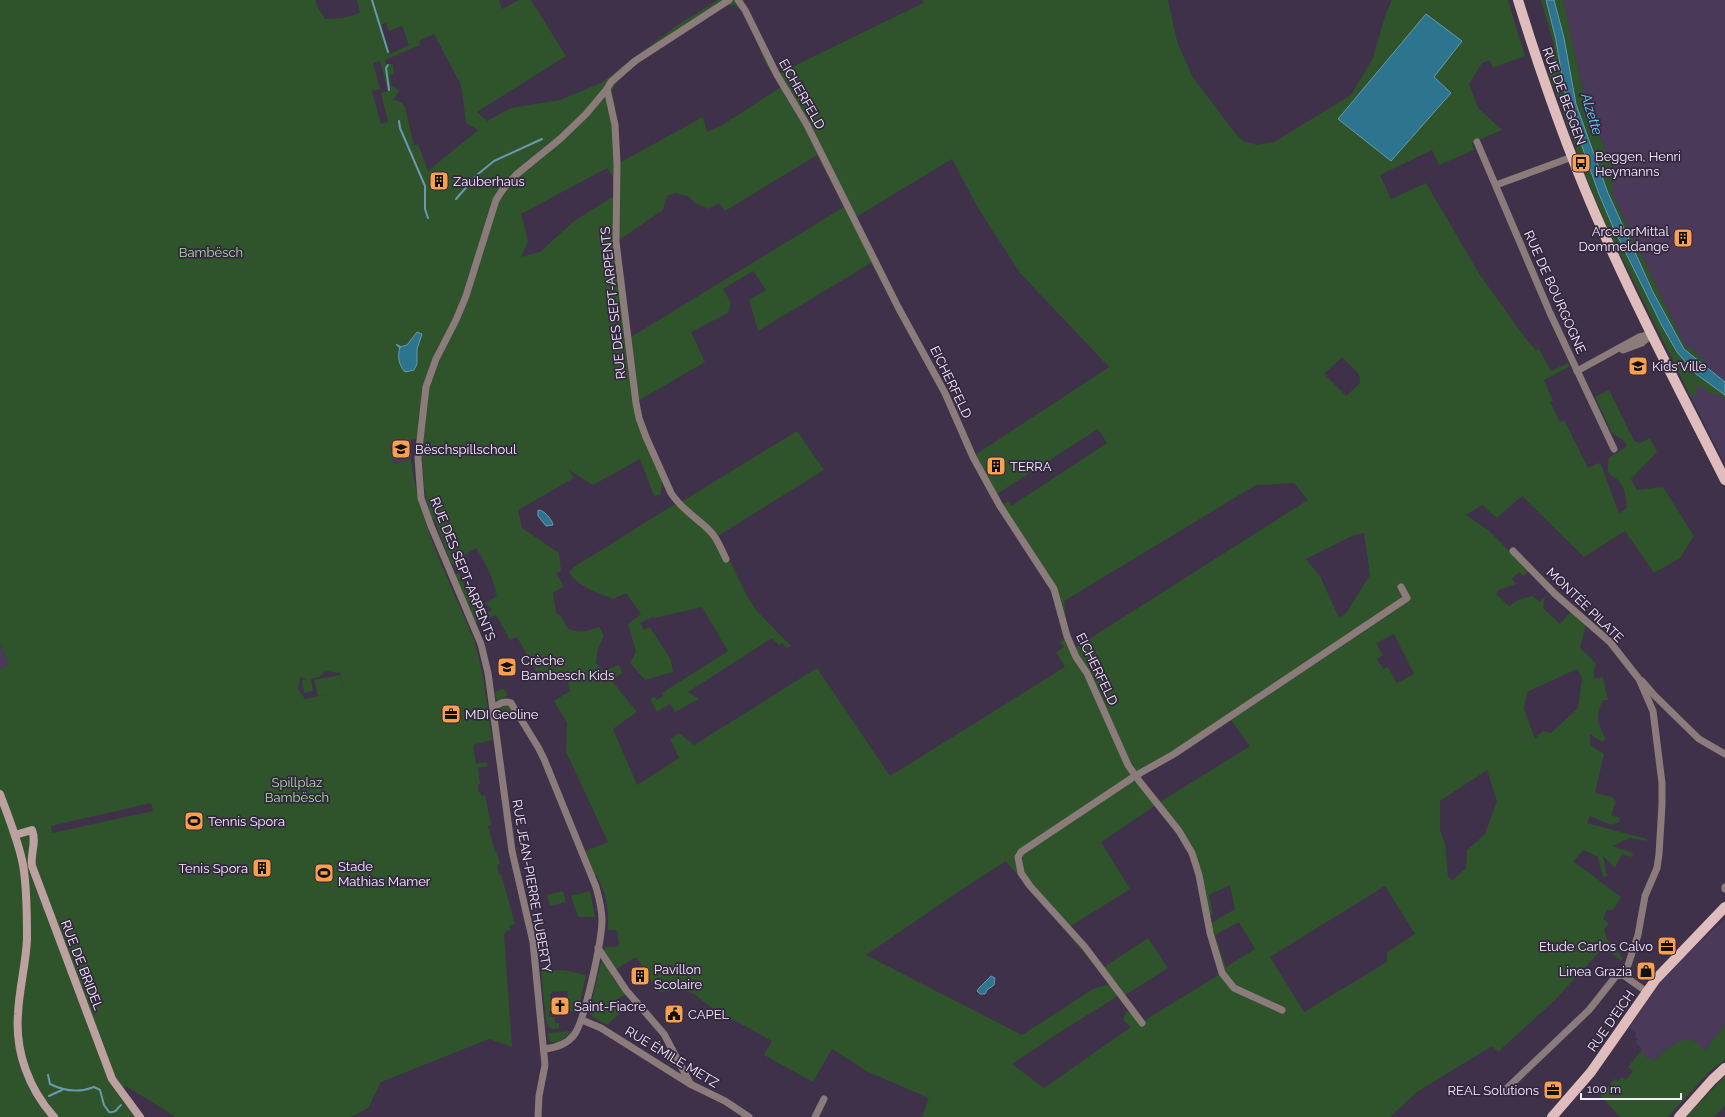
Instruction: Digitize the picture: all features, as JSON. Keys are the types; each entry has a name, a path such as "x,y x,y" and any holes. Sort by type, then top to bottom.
{"main road":[{"name":"RUE DE BEGGEN","path":"1518,0 1539,68 1572,157 1606,240 1725,480"},
{"path":"0,794 23,862 27,940 18,1014 18,1037 22,1058 30,1081 54,1117"},
{"name":"RUE DE BRIDEL","path":"15,836 32,830 35,837 31,857 32,866 112,1079 140,1117"},
{"name":"RUE D'EICH","path":"1552,1117 1591,1072 1656,979 1725,907"},
{"path":"1679,1117 1712,1080 1725,1068"}],"street":[{"name":"RUE DES SEPT-ARPENTS","path":"493,708 488,673 481,644 431,526 421,498 418,458 426,387 436,359 456,320 466,296 490,216 503,189 517,174 560,139 586,114 607,90 611,82 635,61 730,0"},
{"name":"EICHERFELD","path":"738,0 746,10 777,75 807,125 898,307 945,393 972,457 1000,506 1054,589 1071,646 1087,673 1116,740 1135,776 1179,831 1192,853 1199,875 1210,934 1222,973 1226,980 1234,988 1282,1010"},
{"name":"RUE DES SEPT-ARPENTS","path":"607,90 615,125 617,164 617,248 639,418 668,486 677,503 711,532 716,538 726,559"},
{"name":"RUE DE BOURGOGNE","path":"1477,142 1550,313 1614,449"},
{"path":"1496,185 1572,157"},
{"path":"1577,371 1609,355 1638,337 1652,334"},
{"name":"MONTÉE PILATE","path":"1513,551 1555,594 1610,642 1638,679 1653,711 1662,783 1662,805 1657,868 1645,896 1638,935 1623,975"},
{"path":"1142,1022 1085,947 1030,886 1021,873 1018,857 1021,852 1135,776 1174,754 1407,598 1401,588"},
{"path":"1638,679 1645,683 1655,696 1699,739 1725,754"},
{"path":"493,708 502,702 507,701 512,703 538,747 596,887 600,903 602,920 598,948 582,1020 573,1036 563,1044 544,1049"},
{"name":"RUE JEAN-PIERRE HUBERTY","path":"493,708 512,850 533,942 545,1065 539,1096 538,1117"},
{"path":"598,948 626,990 664,1034 690,1084"},
{"path":"1503,1092 1589,1010 1616,976 1623,975 1648,992"},
{"name":"RUE ÉMILE METZ","path":"582,1020 601,1028 690,1084 725,1101 749,1117"},
{"path":"815,1117 824,1099"}],"shaded area":[{"path":"1563,0 1725,0 1725,382 1708,367 1703,359 1689,347 1686,348 1611,192 1613,191 1611,184 1613,178 1617,176 1586,105"},
{"path":"1701,384 1717,393 1725,400 1725,464 1691,397 1697,394 1694,388"},
{"name":"Bëschspillschoul","path":"411,440 411,459 394,464 389,445"},
{"path":"0,644 9,665 0,669"},
{"path":"1725,919 1725,1024 1705,1051 1693,1041 1674,1044 1654,1061 1640,1052 1641,1048 1636,1042 1638,1039 1635,1037 1636,1033 1629,1028 1662,980 1696,945"}],"green space":[{"name":"Bambësch","path":"0,0 316,0 317,6 325,19 343,18 360,13 357,0 499,0 502,9 519,0 531,0 566,56 477,112 487,121 511,108 560,100 601,83 676,26 718,0 743,0 780,73 923,3 923,0 1168,0 1177,41 1192,76 1235,133 1243,141 1257,145 1274,142 1351,95 1373,58 1385,16 1392,0 1508,0 1525,56 1493,68 1490,60 1482,63 1469,84 1478,108 1502,130 1472,143 1474,150 1439,165 1432,150 1380,175 1391,199 1426,183 1480,275 1526,339 1536,350 1539,349 1551,371 1568,363 1569,367 1544,380 1553,401 1550,402 1560,422 1564,420 1588,468 1599,463 1602,467 1619,514 1627,507 1625,493 1622,485 1609,473 1608,465 1609,458 1627,446 1624,441 1612,433 1595,397 1609,390 1634,441 1640,443 1650,438 1657,452 1631,479 1637,490 1663,487 1694,536 1680,558 1654,573 1625,531 1584,557 1522,496 1497,518 1482,505 1466,515 1488,530 1529,571 1523,576 1519,572 1512,579 1516,584 1499,590 1496,594 1509,606 1518,600 1532,596 1540,602 1545,596 1543,608 1560,624 1571,611 1586,625 1580,648 1596,663 1594,669 1594,679 1603,677 1608,700 1603,700 1598,716 1599,724 1606,739 1602,742 1590,734 1590,745 1604,754 1595,793 1612,797 1616,802 1611,815 1620,818 1619,822 1611,825 1590,816 1587,823 1647,839 1647,841 1630,838 1612,846 1633,853 1632,857 1622,854 1615,868 1603,856 1607,876 1603,877 1598,857 1584,850 1573,861 1621,897 1613,910 1607,910 1603,919 1609,923 1604,930 1607,939 1623,958 1621,961 1604,947 1554,1001 1498,1052 1492,1046 1417,1092 1390,1117 922,1117 929,1098 868,1072 832,1049 813,1082 764,1055 772,1041 712,1008 694,994 681,990 659,992 636,957 615,970 604,951 605,947 619,946 617,930 608,930 608,913 605,895 597,875 594,876 583,852 608,842 566,752 567,723 554,701 570,691 567,680 562,682 557,674 543,683 517,637 510,640 496,615 475,623 455,574 459,573 479,617 492,610 485,603 497,596 489,571 476,548 459,559 466,569 463,571 451,563 434,519 431,519 424,487 422,457 424,437 389,445 394,464 411,459 420,506 445,574 474,640 483,676 492,740 473,745 476,764 487,762 488,766 478,768 480,784 478,785 478,792 480,792 481,796 485,795 491,825 488,826 500,864 497,865 499,875 501,874 515,924 509,926 510,930 504,934 512,1047 489,1039 381,1082 368,1108 351,1117 176,1117 126,1086 121,1093 140,1117 0,1117 0,669 9,665 0,644","holes":["734,5 744,12 766,64 781,87 721,126 707,132 703,117 621,162 615,105 612,94 613,89 619,80 630,70 663,45 725,6","386,23 389,31 402,26 409,45 390,54 381,25","434,34 461,85 466,123 478,130 428,171 418,144 414,146 405,107 401,102 393,100 399,90 391,86 390,75 394,74 393,64 386,64 385,60 420,45 419,41","380,61 388,91 381,93 388,122 381,124 372,91 380,89 373,63","817,155 844,207 631,337 619,240 663,210 667,196 676,193 688,196 696,204 709,209 719,203 725,211","952,159 978,208 1020,273 1109,367 975,455 856,217","607,168 617,183 617,194 574,221 540,252 521,257 528,241 521,214","871,263 940,391 970,459 995,505 1051,590 1064,639 1060,642 1064,647 1056,652 1065,667 890,776 817,668 694,745 679,733 670,739 679,758 637,785 613,729 637,712 612,681 622,673 619,665 603,671 596,663 598,649 604,636 599,627 581,632 573,631 568,629 561,616 556,613 553,593 564,586 556,573 561,571 559,553 522,528 518,510 574,478 569,470 593,485 640,459 654,496 660,495 663,480 675,504 574,567 569,572 583,586 613,599 626,593 641,614 628,624 636,652 630,663 645,680 673,672 671,660 650,627 644,630 640,623 652,617 654,618 702,607 728,651 662,693 663,696 657,700 655,697 650,699 657,712 670,704 675,712 699,699 688,692 772,638 779,645 782,643 787,648 791,646 756,610 747,596 718,536 824,470 797,431 681,502 674,492 655,453 638,401 705,362 691,332 728,313 731,303 723,289 753,271 766,290 749,300 758,331","417,332 417,364 406,372 400,367 400,347 407,345","1342,357 1359,374 1360,383 1346,396 1324,374","1098,429 1107,443 1011,506 1008,501 1000,506 994,496","1294,483 1308,500 1075,648 1067,626 1064,601 1256,485","1364,533 1370,575 1347,612 1339,618 1320,576 1306,559 1354,535","1394,634 1414,674 1397,683 1388,667 1383,669 1377,659 1383,655 1376,643","1080,657 1089,673 1086,679 1076,660","1577,669 1582,678 1578,708 1551,733 1543,731 1535,739 1524,709 1527,692","326,671 340,673 344,691 340,675 314,680 318,696 329,694 305,699 298,689 300,677 307,679 302,680 304,693 313,691 311,679 319,677","1231,720 1250,746 1160,802 1141,778 1143,775","1487,770 1497,801 1485,834 1467,850 1466,868 1453,880 1448,877 1445,843 1440,831 1440,801","151,803 153,811 52,833 51,826","1156,805 1190,853 1220,974 1142,1022 1122,997 1168,968 1148,938 1104,967 1071,926 1130,889 1101,842","1006,861 1109,984 1093,989 1022,1035 866,955","1230,885 1235,909 1211,923 1209,916 1213,914 1209,895","1385,886 1415,934 1387,952 1387,962 1304,1012 1270,957","1239,922 1255,949 1226,967 1215,935","1118,996 1129,1011 1125,1013 1123,1020 1131,1027 1044,1088 1012,1064"]},
{"path":"1541,0 1545,0 1556,40 1568,107 1599,194 1613,227 1662,326 1677,352 1725,395 1725,400 1717,393 1714,395 1706,391 1701,385 1695,388 1697,394 1691,397 1608,230 1585,174 1546,66 1554,63 1552,56 1554,45"},
{"path":"1554,0 1563,0 1586,105 1617,177 1613,178 1611,184 1614,191 1611,192 1686,348 1689,347 1703,359 1708,367 1684,349 1653,292 1608,193 1576,104 1564,38"},
{"path":"503,688 508,695 497,701 495,692"},
{"path":"508,705 518,717 500,720 498,710"},
{"path":"563,891 566,902 550,906 547,895"},
{"path":"590,891 595,917 578,917 571,896"},
{"path":"601,962 605,962 614,980 626,994 616,1000 623,1010 607,1025 589,1013"},
{"path":"564,970 586,975 578,1013 570,1011 567,991 552,992 550,995 553,1010 549,1011 549,1017 555,1017 555,1023 559,1023 559,1028 552,1029 548,1026 546,1020 541,971"},
{"path":"1725,1024 1725,1060 1709,1072 1668,1117 1620,1117 1601,1096 1614,1079 1618,1081 1622,1077 1626,1080 1633,1071 1628,1067 1640,1052 1654,1061 1672,1045 1682,1040 1693,1041 1705,1051"},
{"path":"572,1031 559,1041 549,1041 548,1033"},
{"path":"1725,1076 1725,1106 1714,1117 1686,1117"}],"water":[{"name":"Alzette","path":"1546,0 1554,0 1564,38 1576,104 1608,193 1653,292 1684,349 1725,382 1725,395 1696,374 1677,352 1662,326 1613,227 1599,194 1568,107 1556,40"},
{"path":"1426,14 1462,41 1434,77 1451,93 1391,161 1338,119"},
{"path":"417,332 422,334 417,349 417,364 414,370 405,372 399,361 400,347 407,345"},
{"path":"538,510 547,515 553,525 546,526 538,516"},
{"path":"991,976 995,978 994,985 987,990 985,994 980,994 977,991"}],"waterway":[{"path":"372,0 388,52"},
{"path":"388,65 386,68 389,90"},
{"path":"399,121 400,128 425,186 425,209 428,218"},
{"path":"456,199 478,174 494,161 542,139"},
{"path":"48,1075 50,1084 61,1088 77,1091 94,1087 100,1090 104,1105 109,1112 115,1111 121,1105"},
{"path":"49,1096 62,1090"}],"place":[{"name":"Beggen, Henri Heymanns","path":"1581,163"},
{"name":"Zauberhaus","path":"439,181"},
{"name":"ArcelorMittal Dommeldange","path":"1683,238"},
{"name":"Kids'Ville","path":"1638,366"},
{"name":"Bëschspillschoul","path":"401,449"},
{"name":"TERRA","path":"996,466"},
{"name":"Crèche Bambesch Kids","path":"507,667"},
{"name":"MDI Geoline","path":"451,714"},
{"name":"Tennis Spora","path":"194,821"},
{"name":"Tenis Spora","path":"262,868"},
{"name":"Stade Mathias Mamer","path":"324,873"},
{"name":"Etude Carlos Calvo","path":"1667,946"},
{"name":"Linea Grazia","path":"1646,971"},
{"name":"Pavillon Scolaire","path":"640,976"},
{"name":"Saint-Fiacre","path":"560,1006"},
{"name":"CAPEL","path":"674,1014"},
{"name":"REAL Solutions","path":"1553,1090"}],"park label":[{"name":"Spillplaz Bambësch","path":"297,790"}]}
